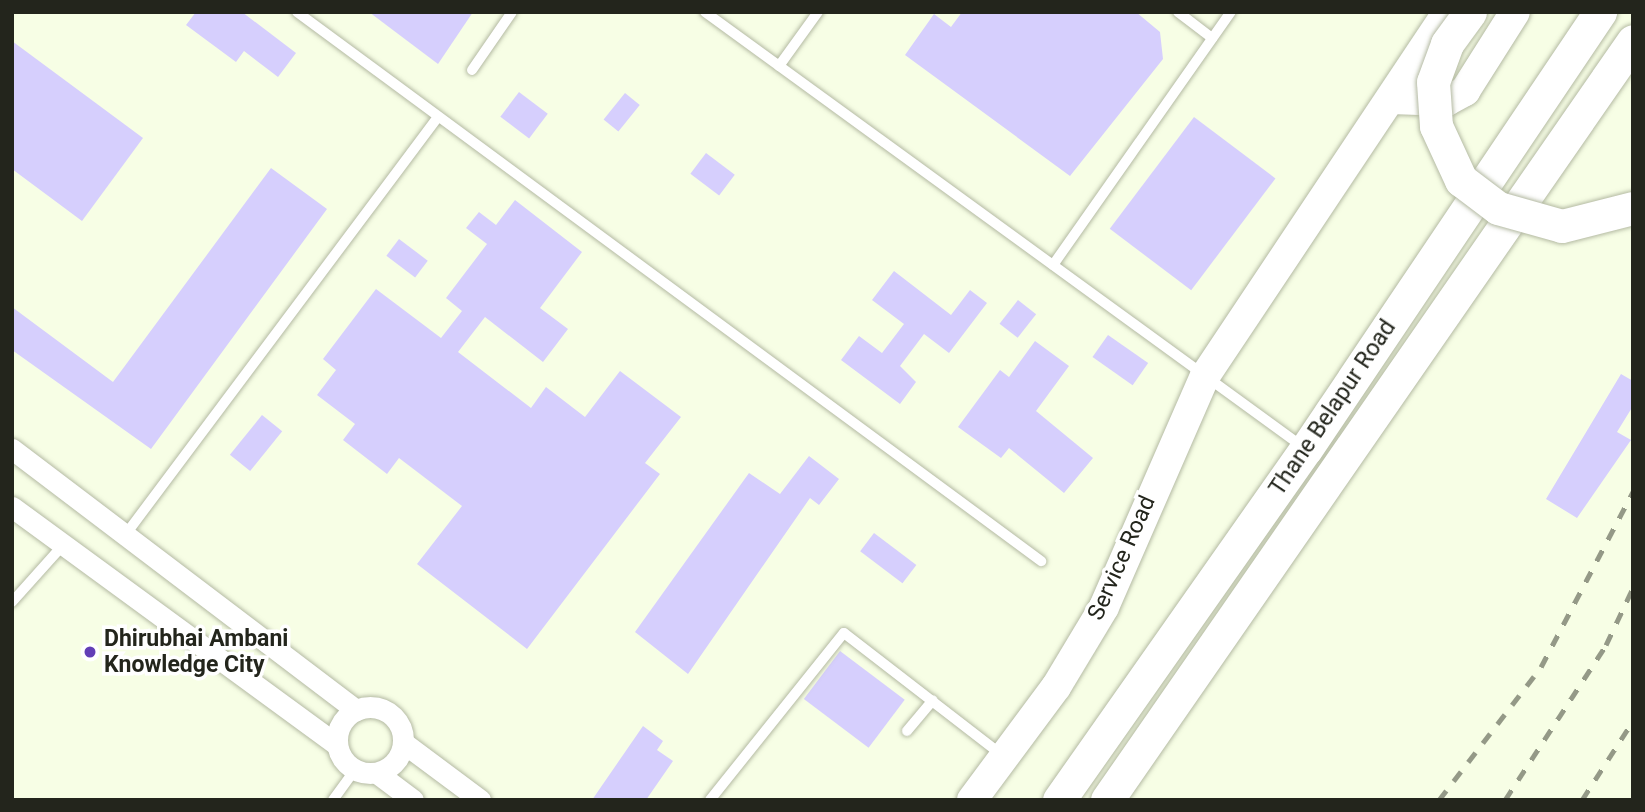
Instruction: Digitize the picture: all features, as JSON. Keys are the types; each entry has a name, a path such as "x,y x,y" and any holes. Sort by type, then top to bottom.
{"main road":[{"path":"1470,12 1447,44 1433,82 1436,126 1461,180 1498,208 1552,225 1590,223 1633,208"},
{"name":"Thane Belapur Road","path":"1059,800 1306,449 1600,12"},
{"name":"Thane Belapur Road","path":"1107,800 1633,41"}],"street":[{"name":"Service Road","path":"972,800 1004,757 1104,607 1206,376 1448,12"},
{"path":"1391,99 1447,101 1465,91 1515,12"},
{"path":"12,449 356,710 389,713 405,744 480,800"},
{"path":"12,507 337,745 355,770 377,773 413,800"},
{"path":"337,745 341,725 356,710"},
{"path":"377,773 395,763 405,744"}],"lane":[{"path":"297,12 1041,561"},
{"path":"471,71 512,12"},
{"path":"705,12 1306,449"},
{"path":"779,66 818,12"},
{"path":"1178,12 1212,38"},
{"path":"1053,265 1231,12"},
{"path":"126,534 438,117"},
{"path":"12,602 64,544"},
{"path":"710,800 840,635 850,635 1004,757"},
{"path":"907,732 933,700"},
{"path":"333,800 355,770"}],"building":[{"path":"196,12 242,12 296,53 278,77 244,51 236,62 186,25"},
{"path":"369,12 473,12 438,64"},
{"path":"962,12 1136,12 1160,32 1163,59 1070,176 905,55 934,14 951,27"},
{"path":"12,41 143,138 82,221 12,169"},
{"path":"519,92 548,114 529,138 500,117"},
{"path":"625,93 640,105 618,131 604,119"},
{"path":"1194,117 1275,178 1191,290 1110,229"},
{"path":"706,153 735,175 719,195 690,174"},
{"path":"271,168 327,209 151,449 12,350 12,307 113,382"},
{"path":"515,200 582,252 540,308 568,329 543,362 485,317 458,352 531,408 546,387 585,417 620,371 681,417 645,463 660,474 527,649 417,564 462,506 399,458 387,474 343,440 355,424 317,395 336,370 323,359 376,289 441,338 462,311 446,298 487,244 466,228 479,212 496,225"},
{"path":"399,239 428,261 415,277 386,256"},
{"path":"894,271 951,315 970,290 987,303 949,353 924,334 900,366 916,382 900,404 841,360 859,336 882,353 904,324 872,300"},
{"path":"1018,300 1036,314 1018,338 1000,324"},
{"path":"1108,335 1148,363 1133,385 1093,357"},
{"path":"1035,341 1069,366 1036,411 1093,458 1064,493 1009,448 1001,458 958,427 1000,370 1009,377"},
{"path":"1621,374 1633,381 1633,406 1617,432 1631,440 1577,518 1546,499"},
{"path":"262,415 282,431 250,471 230,455"},
{"path":"809,456 839,479 819,505 810,498 688,674 635,632 749,473 780,494"},
{"path":"874,533 916,565 902,583 860,551"},
{"path":"840,651 905,700 869,748 804,699"},
{"path":"643,726 663,741 657,750 673,761 646,800 592,800"}],"railway":[{"path":"1439,800 1541,667 1633,492"},
{"path":"1505,800 1606,645 1633,588"},
{"path":"1582,800 1633,721"}],"place":[{"name":"Dhirubhai Ambani Knowledge City","path":"90,652"}]}
